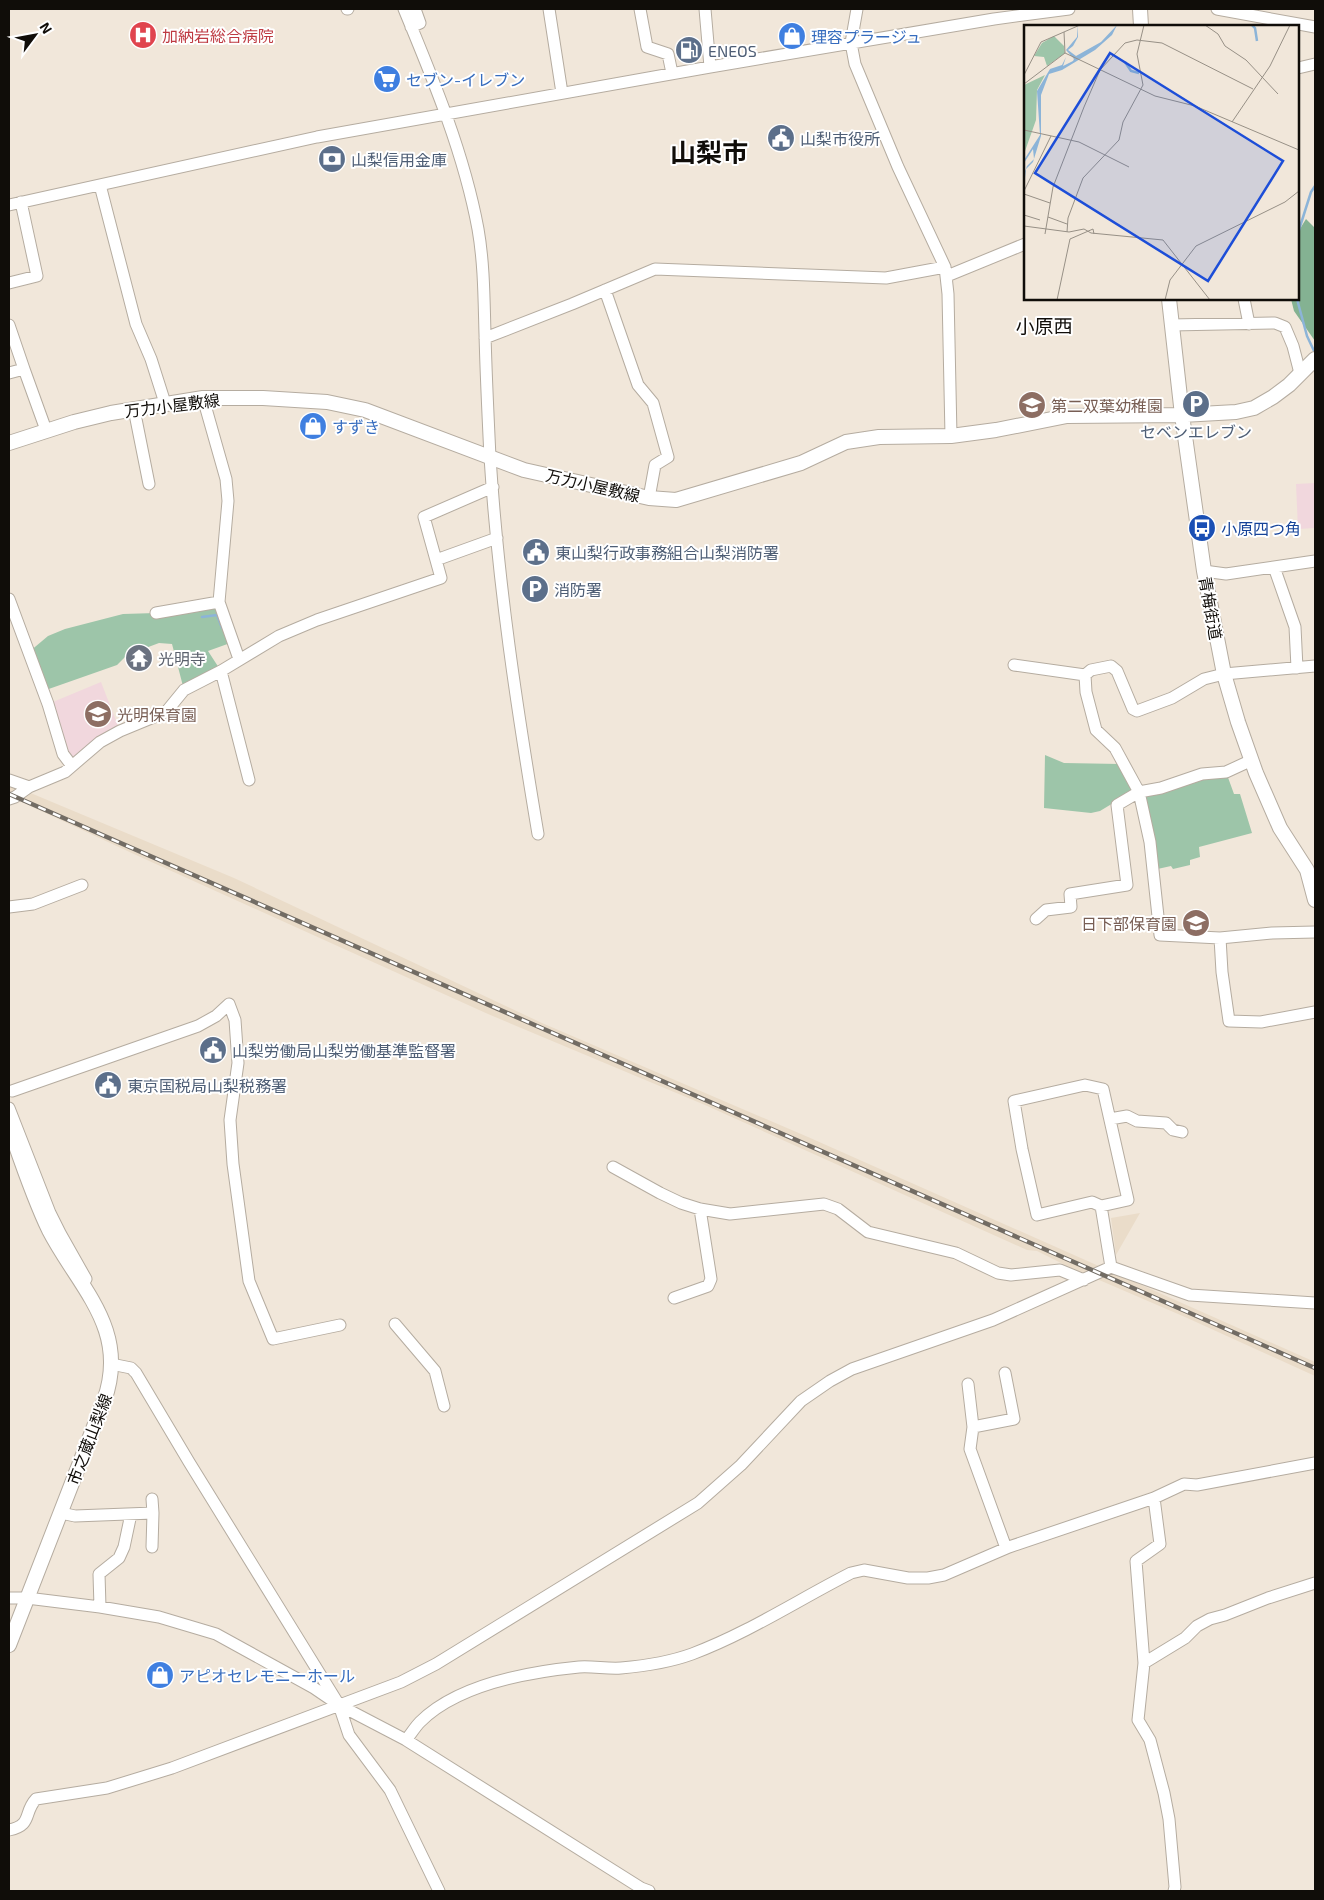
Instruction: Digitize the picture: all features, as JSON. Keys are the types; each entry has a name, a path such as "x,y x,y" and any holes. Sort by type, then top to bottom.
{"main road":[{"path":"1140,9 1141,25"},
{"name":"青梅街道","path":"1169,300 1182,415 1204,571 1224,674 1238,722 1252,760 1280,828 1307,870 1315,900"},
{"name":"万力小屋敷線","path":"9,443 46,430 134,408 203,398 263,398 327,402 366,410 524,470 650,498 676,500 801,463 846,442 879,437 951,436 996,430 1067,416 1227,414 1254,408 1274,397 1315,358"},
{"name":"市之蔵山梨線","path":"9,1126 50,1230 104,1322 110,1344 111,1364 109,1388 9,1644"}],"street":[{"path":"404,9 445,114 469,189 478,231 483,278 490,457 496,538 517,710 538,834"},
{"path":"411,27 420,23 415,9"},
{"path":"549,9 562,93"},
{"path":"640,9 647,47 668,54 672,73"},
{"path":"704,9 710,67"},
{"path":"858,9 851,43 855,64 898,167 946,272 951,436"},
{"path":"9,205 281,144 672,73 994,19 1069,9"},
{"path":"1217,9 1315,27"},
{"path":"1299,68 1315,64"},
{"path":"100,185 136,324 151,359 165,403"},
{"path":"9,283 37,276 22,202"},
{"path":"485,338 655,269 886,278 946,272 1024,244"},
{"path":"605,290 638,385 653,403 668,458 655,465 650,498"},
{"path":"1244,300 1248,324"},
{"path":"1171,325 1275,323 1285,327 1293,346 1300,373"},
{"path":"9,325 46,430"},
{"path":"9,373 24,369"},
{"path":"203,398 226,479 228,502 219,602 239,659"},
{"path":"134,408 149,484"},
{"path":"9,799 29,787 64,772 100,742 120,731 166,712 184,690 221,671 279,636 317,620 441,578 424,516 493,487"},
{"path":"436,560 496,538"},
{"path":"1204,571 1226,574 1315,562"},
{"path":"1274,567 1295,627 1297,668"},
{"path":"9,599 48,704 63,754 72,766"},
{"path":"156,613 219,602"},
{"path":"1014,665 1085,674 1091,670 1111,666 1116,671 1133,709 1137,711 1172,698 1204,679 1224,674 1315,666"},
{"path":"221,671 249,780"},
{"path":"1085,674 1086,692 1096,730 1115,748 1139,792 1150,842 1160,935 1220,938 1272,933 1315,932"},
{"path":"1036,919 1046,910 1072,907 1070,894 1126,885 1116,806 1139,792 1160,788 1202,774 1226,772 1252,760"},
{"path":"9,780 29,787"},
{"path":"9,907 33,904 82,885"},
{"path":"1220,938 1222,972 1230,1021 1261,1022 1315,1012"},
{"path":"12,1091 198,1026 216,1016 230,1004 235,1020 238,1063 230,1120 231,1148 249,1281 273,1339 340,1325"},
{"path":"1084,1085 1103,1088 1110,1119 1128,1200 1101,1206 1092,1202 1037,1215 1022,1149 1014,1101 1084,1085"},
{"path":"9,1108 54,1220 88,1281"},
{"path":"1110,1119 1127,1116 1137,1121 1166,1124 1173,1130 1182,1132"},
{"path":"613,1167 660,1193 700,1210 730,1214 824,1204 838,1209 868,1232 956,1253 998,1272 1011,1275 1060,1270 1084,1280"},
{"path":"1101,1206 1111,1267"},
{"path":"674,1298 708,1286 711,1279 700,1210"},
{"path":"9,1830 18,1828 28,1820 31,1805 36,1799 108,1788 172,1768 401,1682 436,1664 698,1503 741,1465 801,1401 830,1380 852,1369 993,1320 1111,1267 1190,1295 1315,1303"},
{"path":"395,1324 435,1371 444,1406"},
{"path":"111,1364 132,1368 136,1373 188,1462 339,1705 349,1735 390,1790 439,1891"},
{"path":"974,1427 1014,1419 1005,1373"},
{"path":"968,1384 974,1427 970,1449 1006,1548"},
{"path":"406,1740 418,1723 428,1714 456,1696 472,1689 510,1678 580,1667 620,1668 669,1660 691,1654 774,1616 851,1573 864,1570 908,1578 928,1578 944,1575 1006,1548 1154,1498 1184,1484 1197,1485 1315,1463"},
{"path":"1154,1498 1160,1544 1136,1560 1144,1663 1138,1720 1150,1740 1164,1793 1169,1819 1174,1891"},
{"path":"152,1499 152,1547"},
{"path":"61,1513 75,1516 153,1513"},
{"path":"100,1607 99,1574 119,1558 124,1547 130,1514"},
{"path":"1144,1663 1185,1638 1197,1626 1210,1619 1315,1583"},
{"path":"9,1598 27,1598 100,1607 159,1617 216,1634 314,1688 339,1705 406,1740 641,1890"}],"shaded area":[{"path":"1315,483 1315,528 1298,529 1296,484"},
{"path":"101,682 120,731 72,766 48,704"},
{"path":"9,784 234,878 542,1023 808,1137 1315,1362 1315,1376 1037,1251 1027,1250 705,1105 488,1014 136,855 9,796"},
{"path":"1140,1213 1116,1255 1111,1218"}],"green space":[{"path":"1306,219 1315,228 1315,341 1294,311 1291,300 1299,300 1299,230"},
{"path":"219,602 233,642 208,651 221,671 184,690 172,644 159,643 127,655 117,665 43,691 29,652 48,636 65,629 123,614 156,613"},
{"path":"1045,755 1064,763 1120,764 1133,791 1100,811 1091,813 1044,808"},
{"path":"1226,772 1234,794 1240,794 1252,833 1199,847 1200,857 1190,860 1190,865 1173,869 1171,866 1153,870 1138,796"}],"waterway":[{"path":"1299,230 1311,192 1315,186"},
{"path":"1297,300 1307,336 1315,353"},
{"path":"202,617 217,615 222,628"}],"railway":[{"path":"9,794 1315,1368"}],"place":[{"name":"加納岩総合病院","path":"143,35"},
{"name":"理容プラージュ","path":"792,36"},
{"name":"ENEOS","path":"689,50"},
{"name":"セブン-イレブン","path":"387,79"},
{"name":"山梨市役所","path":"781,138"},
{"name":"山梨信用金庫","path":"332,159"},
{"name":"セベンエレブン","path":"1196,404"},
{"name":"第二双葉幼稚園","path":"1032,405"},
{"name":"すずき","path":"313,426"},
{"name":"小原四つ角","path":"1202,528"},
{"name":"東山梨行政事務組合山梨消防署","path":"536,552"},
{"name":"消防署","path":"535,589"},
{"name":"光明寺","path":"139,658"},
{"name":"光明保育園","path":"98,714"},
{"name":"日下部保育園","path":"1196,923"},
{"name":"山梨労働局山梨労働基準監督署","path":"213,1050"},
{"name":"東京国税局山梨税務署","path":"108,1085"},
{"name":"アピオセレモニーホール","path":"160,1675"}],"district":[{"name":"山梨市","path":"709,151"},
{"name":"小原西","path":"1044,325"}]}
